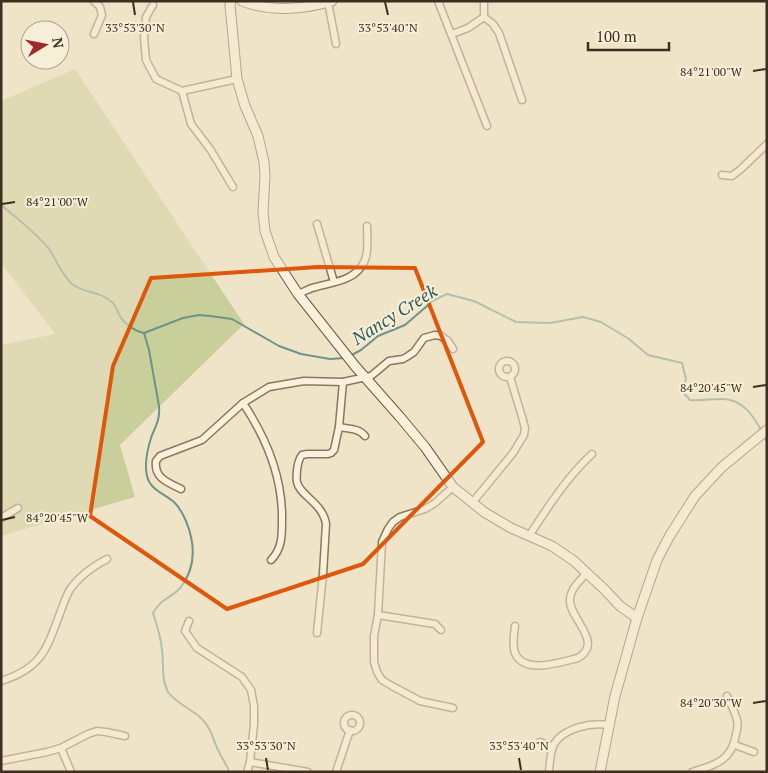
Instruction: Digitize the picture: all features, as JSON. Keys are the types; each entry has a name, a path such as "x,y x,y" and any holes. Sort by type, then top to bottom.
{"street":[{"path":"94,1 100,7 102,15 94,34"},
{"path":"231,1 237,79 245,106 258,136 262,153 265,176 263,212 265,231 274,257 298,294 355,366 425,447 452,487 484,512 511,528 552,546 574,561 620,606 637,618"},
{"path":"242,1 268,8 292,8 330,2 336,44"},
{"path":"438,1 487,126"},
{"path":"484,1 484,16 499,33 522,100"},
{"path":"153,6 146,17 144,38 146,60 156,80 182,91 237,79"},
{"path":"452,34 468,28 484,16"},
{"path":"182,91 191,124 210,149 233,187"},
{"path":"722,175 732,176 767,144"},
{"path":"317,224 334,282"},
{"path":"298,294 311,288 347,279 353,275 365,261 367,226"},
{"path":"181,489 159,476 155,467 156,461 160,456 202,440 243,403 269,387 304,381 343,382 371,376 389,361 403,359 408,356 414,352 424,338 435,334 448,340 453,349"},
{"path":"472,503 524,436 525,428 510,377"},
{"path":"317,633 326,524 322,512 297,484 298,464 302,455 328,454 334,450 339,428 343,382"},
{"path":"243,403 256,422 268,446 279,480 282,532 280,548 271,560"},
{"path":"339,428 358,430 365,436"},
{"path":"600,772 617,688 637,618 657,560 695,496 722,467 767,430"},
{"path":"529,536 571,477 592,454"},
{"path":"452,487 435,503 400,518 388,528 382,542 378,615 374,636 374,662 382,680 392,686 420,701 453,708"},
{"path":"1,518 18,508"},
{"path":"1,681 14,677 33,666 47,646 66,598 76,581 96,565 107,560"},
{"path":"515,626 513,642 515,653 525,664 532,666 540,665 582,656 588,643 587,636 571,609 570,596 572,590 586,572"},
{"path":"378,615 434,624 441,630"},
{"path":"189,621 185,631 197,648 242,678 251,690 254,706 254,724 248,772"},
{"path":"692,772 722,760 735,745 737,730 736,714 727,696"},
{"path":"550,772 553,747 559,739 576,728 593,724 608,725"},
{"path":"336,772 350,730"},
{"path":"1,761 61,748 97,731 125,736"},
{"path":"540,742 553,747"},
{"path":"735,745 754,752"},
{"path":"61,748 71,772"},
{"path":"250,762 308,772"}],"highlighted area":[{"path":"318,267 415,268 483,442 363,564 227,609 90,516 113,366 151,278"}],"green space":[{"path":"75,69 244,324 120,445 135,497 1,536 1,345 55,334 1,263 1,101"}],"waterway":[{"name":"Nancy Creek","path":"1,205 44,243 72,284 82,290 109,299 125,322 137,331 144,333 183,318 199,315 210,316 232,319 279,346 301,354 330,359 345,358"},
{"name":"Nancy Creek","path":"350,356 361,350 378,336 405,325 434,300 447,294 474,301 516,322 550,323 583,317 601,322 629,339 648,355 682,363 686,379 682,391 690,400 722,399 735,402 746,409 761,430"},
{"path":"144,333 159,406 158,421 148,450 147,476 151,485 174,502 180,509 189,529 192,546 192,563 186,579 181,587 162,602 153,613 161,641 164,682 171,696 201,718 207,725 229,772"},
{"name":"Nancy Creek","path":"764,437 767,442"}]}
